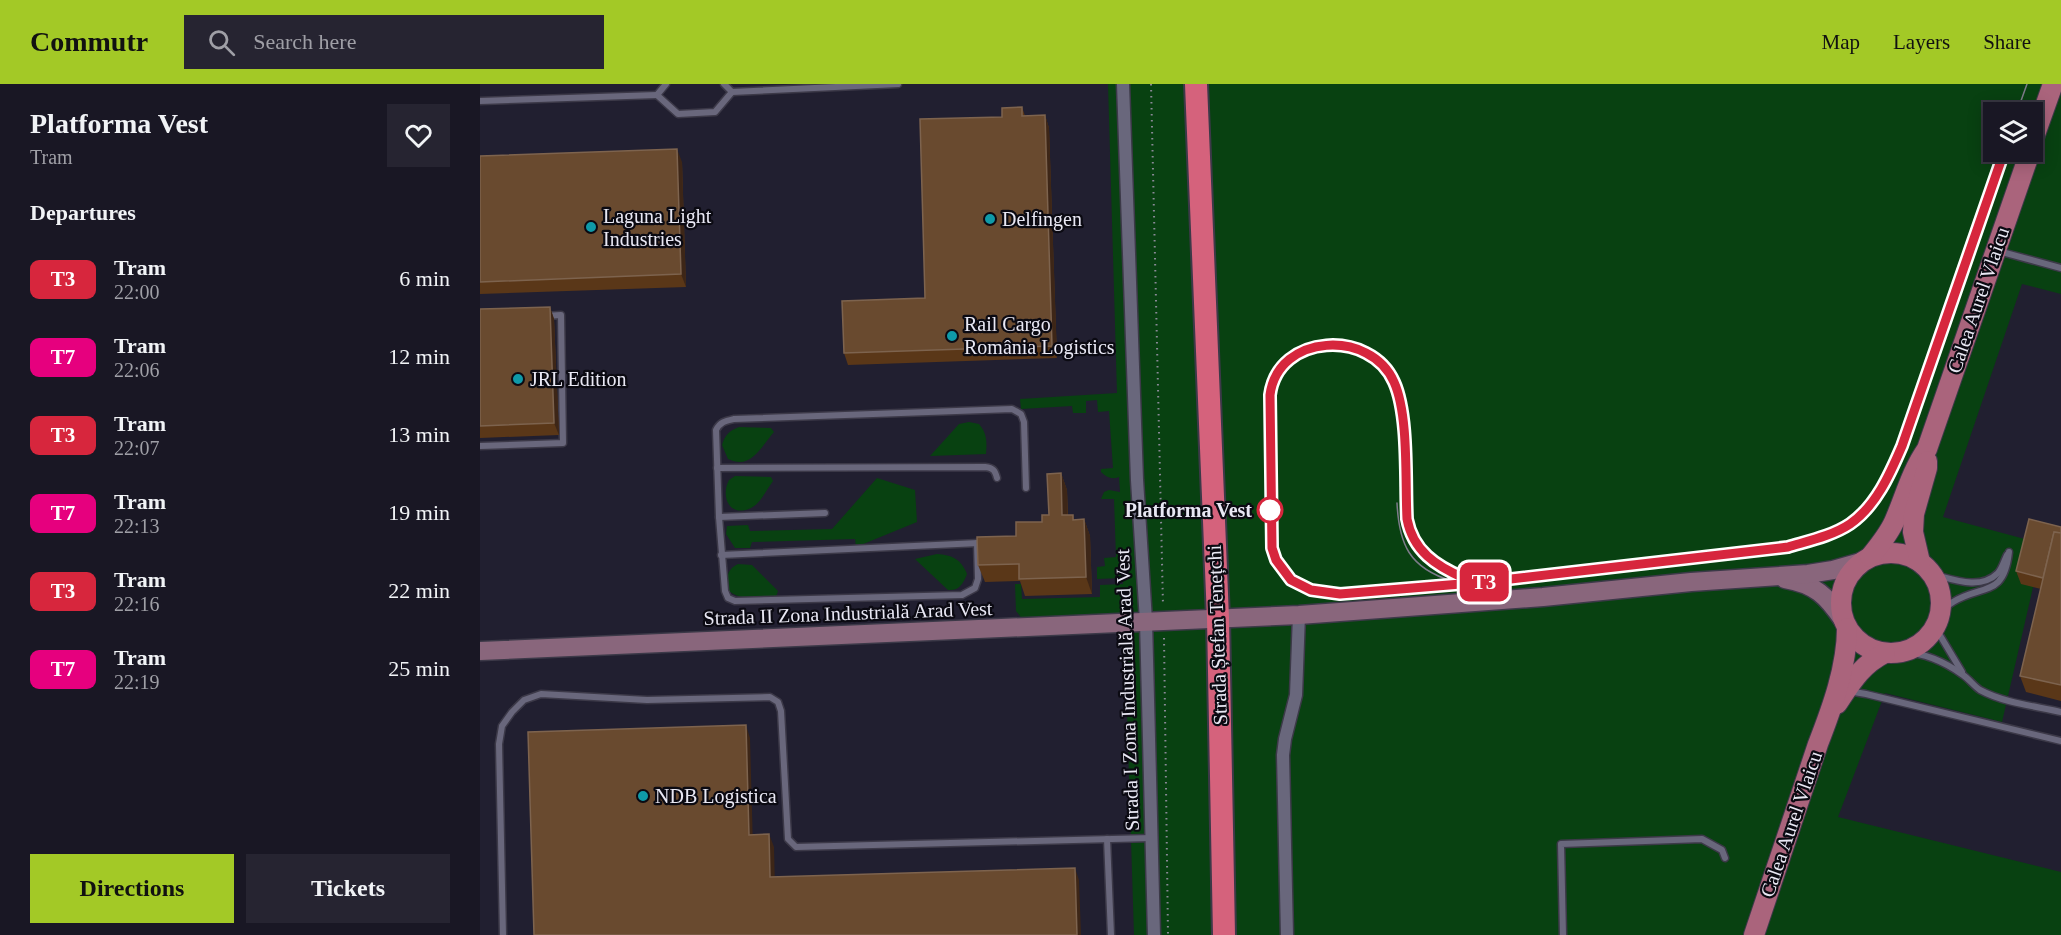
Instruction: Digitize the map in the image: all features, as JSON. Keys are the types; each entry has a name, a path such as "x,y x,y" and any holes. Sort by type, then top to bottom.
{"highway":[{"name":"Strada Ștefan Tenețchi","path":"1197,84 1218,618 1224,935"}],"main road":[{"path":"2043,112 2053,84"},
{"name":"Calea Aurel Vlaicu","path":"1754,935 1830,714 1846,647 1845,624 1840,602 1843,587 1850,573 1886,537 1894,523 1916,465 1927,449 2026,162"},
{"name":"Calea Aurel Vlaicu","path":"1830,714 1863,667 1872,660 1919,645 1937,621 1941,601 1938,587 1926,568 1913,532 1914,514 1927,468 1927,449"},
{"path":"1865,560 1887,553 1905,555 1926,568"},
{"path":"1845,624 1861,644 1872,650 1894,653"}],"street":[{"name":"Strada I Zona Industrială Arad Vest","path":"1122,84 1137,480 1155,620 1151,838 1154,935"},
{"path":"1763,576 1824,571 1865,560"},
{"name":"Strada II Zona Industrială Arad Vest","path":"480,651 1299,615 1543,597 1763,576"},
{"path":"1763,576 1797,581 1814,589 1828,599 1845,624"},
{"path":"1287,935 1283,755 1296,695 1299,615"}],"lane":[{"path":"657,95 666,84"},
{"path":"724,84 732,92"},
{"path":"480,101 657,95 678,114 715,112 732,92 898,84"},
{"path":"1995,250 2061,268"},
{"path":"480,446 563,443 561,315 538,316"},
{"path":"977,543 978,579 975,588 962,595 735,601 728,598 725,591 719,517 716,430 724,421 1012,409 1021,414 1024,422 1026,488"},
{"path":"717,468 985,466 995,471 997,478"},
{"path":"719,517 825,513"},
{"path":"722,555 988,543"},
{"path":"1926,568 1964,582 1986,580 1998,572 2009,552 2008,565 2003,577 1987,590 1950,603 1937,621 1964,675"},
{"path":"1894,653 1917,653 1964,675 1978,689 1989,694 2061,712"},
{"path":"1846,691 2061,741"},
{"path":"502,935 499,744 502,726 512,712 524,700 541,694 647,700 770,697 778,702 781,711 788,839 795,847 1151,838"},
{"path":"1107,839 1111,935"},
{"path":"1563,935 1560,844 1702,839 1722,850 1725,858"}],"path":[{"path":"1151,84 1155,620 1168,935"}],"green space":[{"path":"1108,84 2061,84 2061,294 2022,284 1943,517 2043,544 2002,722 1885,693 1838,817 2061,872 2061,935 1134,935 1124,617 1024,621 1016,611 1015,584 1021,584 1022,599 1100,597 1100,585 1123,584 1122,578 1097,579 1097,567 1105,566 1104,558 1116,557 1114,499 1101,499 1104,492 1109,490 1120,492 1119,477 1109,478 1101,472 1101,469 1113,468 1109,411 1098,412 1097,400 1086,401 1086,413 1073,413 1072,406 1021,409 1020,399 1117,393"},
{"path":"969,422 979,424 984,431 986,454 930,456 959,424"},
{"path":"739,427 771,428 774,432 749,460 736,462 728,459 722,445 728,434"},
{"path":"735,476 771,477 773,481 754,506 737,510 732,508 726,499 726,486"},
{"path":"877,478 915,490 917,522 856,547 855,539 752,542 750,548 735,548 726,534 727,526 748,525 750,531 832,529"},
{"path":"937,554 955,559 965,569 967,574 958,588 948,590 915,559"},
{"path":"738,564 752,565 778,591 776,597 743,597 727,589 728,574"}],"building":[{"name":"Delfingen","path":"1022,107 1022,116 1045,115 1052,346 844,353 842,301 925,298 920,119 1002,117 1002,108"},
{"name":"Laguna Light Industries","path":"677,149 681,274 480,282 480,156"},
{"name":"JRL Edition","path":"550,307 554,423 480,426 480,309"},
{"path":"1061,473 1062,515 1073,515 1073,520 1084,519 1086,577 1019,579 1019,564 978,565 977,537 1016,536 1016,522 1042,522 1042,515 1049,515 1047,474"},
{"path":"2029,519 2061,527 2061,533 2054,532 2043,578 2016,571"},
{"path":"2054,532 2061,533 2061,685 2020,676"},
{"name":"NDB Logistica","path":"746,725 749,835 769,834 770,877 1075,868 1077,935 534,935 528,732"}],"tram line":[{"path":"2021,102 2027,84"},
{"path":"1485,582 1788,547 1827,535 1859,517 1875,499 1902,446 2001,162"},
{"name":"T3","path":"1464,578 1441,568 1428,557 1415,543 1409,530 1403,419 1395,383 1384,365 1363,350 1340,346 1313,347 1291,357 1279,368 1271,386 1269,421 1271,535 1276,560 1283,571 1299,586 1324,593 1340,594 1485,582 1788,547 1836,531 1851,523 1884,486 1902,446 2001,162"},
{"path":"1329,345 1359,349 1372,355 1382,364 1391,376 1401,404 1407,519 1415,543 1441,568 1464,578 1485,582 1340,594 1311,590 1291,580 1276,560 1272,548 1270,395 1278,369 1288,359 1300,351 1329,345"},
{"path":"1397,503 1400,531 1409,552 1426,569 1452,581"}],"place":[{"name":"Delfingen","path":"990,219"},
{"name":"Laguna Light Industries","path":"591,227"},
{"name":"Rail Cargo România Logistics","path":"952,336"},
{"name":"JRL Edition","path":"518,379"},
{"name":"Platforma Vest","path":"1270,510"},
{"name":"NDB Logistica","path":"643,796"}]}
